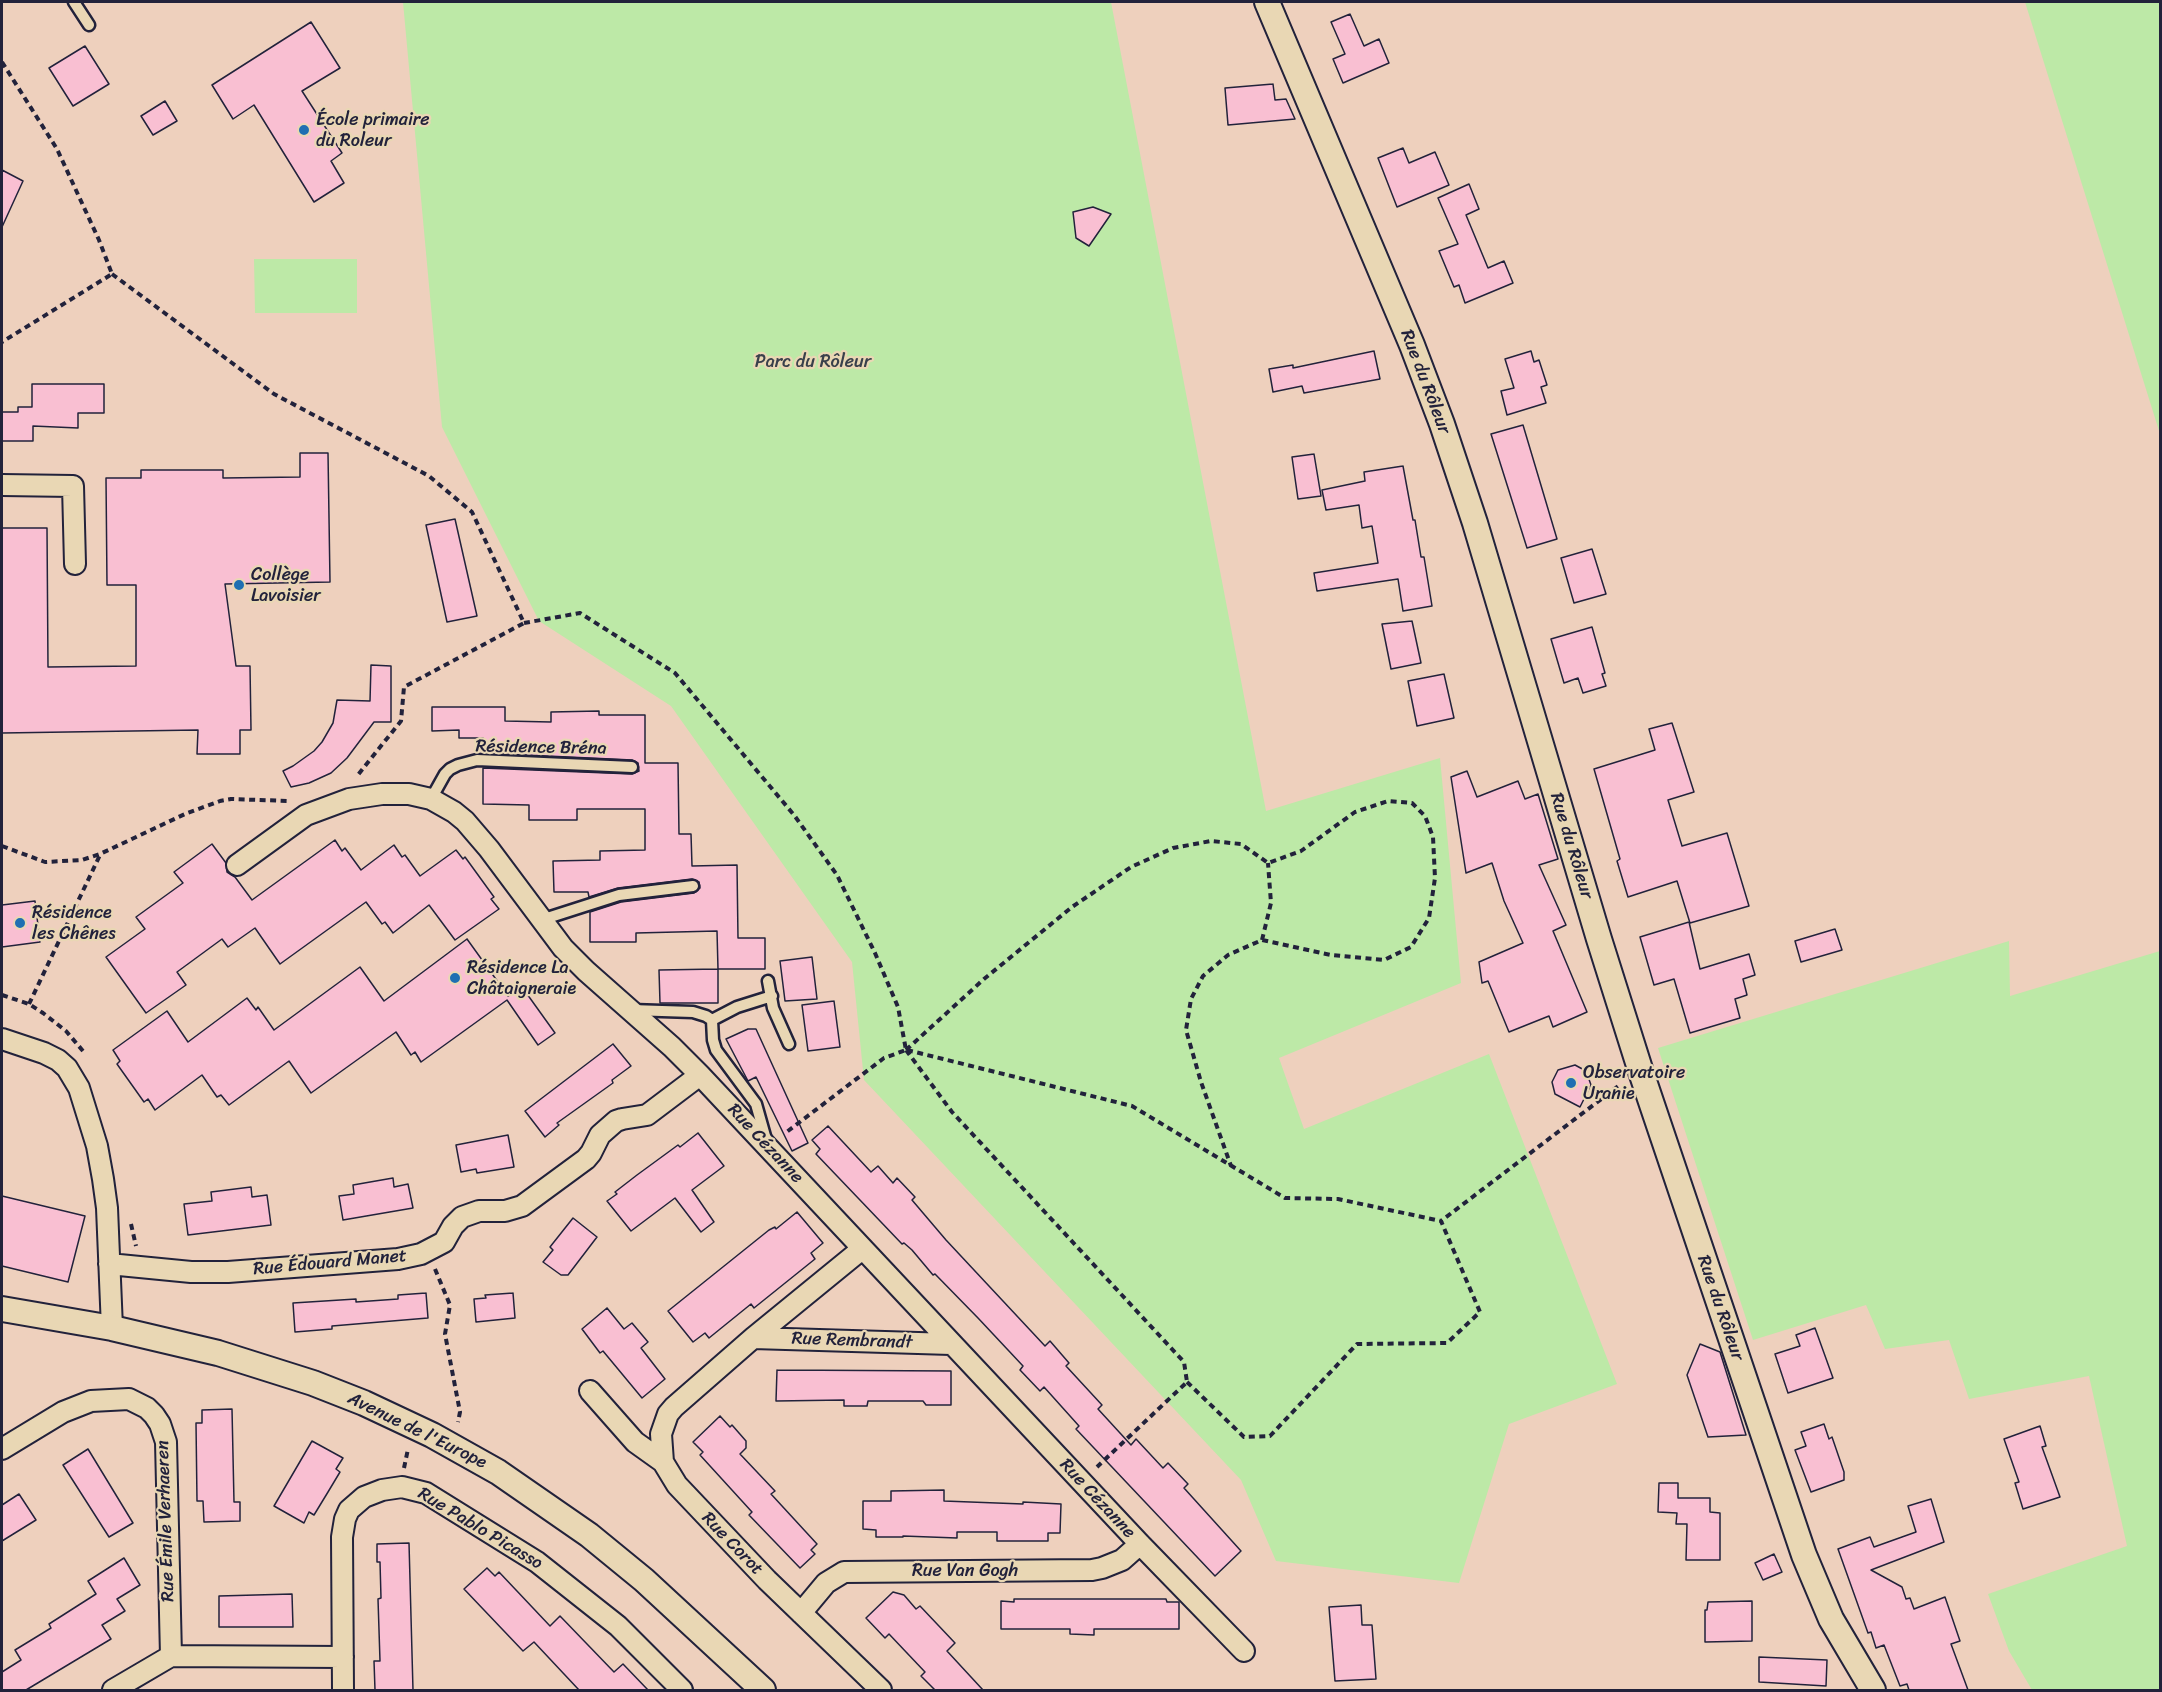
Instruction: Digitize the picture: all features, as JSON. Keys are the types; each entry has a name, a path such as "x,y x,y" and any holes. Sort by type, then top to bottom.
{"street":[{"name":"Rue du Rôleur","path":"1267,2 1412,345 1442,424 1475,523 1640,1070 1807,1562 1831,1619 1873,1690"},
{"path":"2,485 73,486 75,564"},
{"name":"Rue Cézanne","path":"237,865 299,820 335,803 359,797 409,794 443,805 465,821 489,849 563,948 700,1075 1140,1545 1244,1652"},
{"path":"2,1039 58,1060 67,1068 79,1088 100,1162 107,1208 112,1328"},
{"name":"Rue Édouard Manet","path":"109,1264 191,1272 228,1272 398,1259 428,1251 444,1242 453,1226 462,1217 478,1211 505,1210 522,1206 586,1159 600,1135 616,1121 647,1115 700,1075"},
{"name":"Rue Rembrandt","path":"663,1462 661,1434 669,1414 681,1400 862,1249"},
{"name":"Avenue de l'Europe","path":"2,1309 164,1339 291,1375 364,1403 412,1425 498,1472 554,1509 644,1580 763,1690"},
{"name":"Rue Rembrandt","path":"753,1338 951,1344"},
{"name":"Rue Corot","path":"590,1391 635,1442 663,1462 677,1485 690,1500 801,1613 882,1690"},
{"name":"Rue Émile Verhaeren","path":"2,1449 63,1412 91,1401 129,1399 147,1408 154,1415 160,1424 166,1442 171,1656"},
{"name":"Rue Pablo Picasso","path":"343,1690 342,1537 345,1519 349,1510 364,1497 382,1490 402,1487 426,1493 537,1562 618,1626 682,1690"},
{"name":"Rue Van Gogh","path":"801,1613 826,1583 844,1572 1092,1570 1122,1560 1140,1545"},
{"path":"113,1690 171,1656 343,1657"}],"lane":[{"path":"74,2 89,26"},
{"name":"Résidence Bréna","path":"430,799 450,769 477,760 632,766"},
{"path":"542,920 619,895 693,886"},
{"path":"768,981 776,1015 789,1044"},
{"path":"712,1020 731,1009 772,996"},
{"path":"631,1010 693,1012 712,1020 716,1050 756,1104 768,1146"}],"path":[{"path":"2,62 57,148 112,274 274,394 429,476 472,512 524,623"},
{"path":"2,342 112,274"},
{"path":"335,803 401,721 404,687 524,623 580,613 675,673 794,815 837,875 875,953 897,1007 906,1050 952,1112 1184,1362 1186,1382 1244,1437 1270,1436 1357,1344 1447,1343 1480,1312 1441,1221"},
{"path":"2,846 45,862 66,862 100,854 185,814 220,801 231,799 289,801"},
{"path":"1231,1166 1201,1082 1186,1030 1191,999 1203,976 1228,955 1262,940 1331,955 1384,960 1411,947 1429,918 1435,878 1433,837 1425,816 1412,802 1388,801 1355,812 1301,850 1268,863"},
{"path":"768,1146 884,1058 906,1050 984,979 1072,907 1131,867 1173,848 1210,841 1241,844 1268,863"},
{"path":"29,1004 100,854"},
{"path":"1262,940 1271,903 1268,863"},
{"path":"906,1050 1132,1106 1285,1198 1338,1199 1441,1221 1640,1070"},
{"path":"428,1251 450,1305 446,1334 460,1412 455,1447"},
{"path":"1081,1481 1186,1382"},
{"path":"402,1487 412,1425"}],"green space":[{"name":"Parc du Rôleur","path":"403,2 1111,2 1266,811 1440,758 1461,983 1279,1058 1304,1129 1489,1054 1617,1384 1509,1424 1459,1583 1276,1561 1241,1480 864,1080 852,962 671,706 539,621 442,427"},
{"path":"2025,2 2160,2 2160,434"},
{"path":"254,259 357,259 357,313 255,313"},
{"path":"2009,941 2010,996 2160,951 2160,1690 2032,1690 2009,1651 1988,1594 2127,1546 2089,1376 1969,1399 1949,1340 1885,1349 1866,1305 1753,1340 1658,1048"}],"building":[{"path":"1350,14 1364,46 1379,39 1389,63 1343,83 1333,59 1345,54 1331,22"},
{"path":"311,22 340,68 302,91 342,153 331,161 344,183 314,202 254,105 233,119 212,85"},
{"path":"85,46 109,84 73,106 49,68"},
{"path":"1273,84 1275,100 1286,99 1295,119 1228,125 1225,88"},
{"path":"165,101 177,121 153,135 141,116"},
{"path":"1403,148 1409,163 1435,152 1449,185 1397,207 1378,158"},
{"path":"2,170 23,181 2,227"},
{"path":"1469,184 1479,209 1466,215 1488,268 1504,261 1513,283 1465,303 1459,285 1454,287 1439,251 1458,244 1438,198"},
{"path":"1093,207 1111,214 1089,246 1076,238 1073,212"},
{"path":"1374,351 1380,379 1304,393 1302,386 1273,392 1269,369 1293,365 1293,368"},
{"path":"1531,351 1534,362 1539,360 1547,385 1541,387 1546,403 1507,415 1501,391 1514,388 1505,359"},
{"path":"32,384 104,384 104,413 78,413 78,428 33,426 33,441 2,441 2,412 18,412 18,407 32,407"},
{"path":"1523,425 1557,539 1527,548 1491,434"},
{"path":"300,453 328,453 330,582 225,584 236,666 250,666 251,730 240,730 240,754 197,754 198,730 2,733 2,528 47,528 48,667 136,666 136,585 107,585 106,478 141,478 141,470 223,470 223,478 300,477"},
{"path":"1314,454 1321,496 1298,499 1292,457"},
{"path":"1403,466 1421,557 1424,557 1432,606 1403,611 1398,579 1317,591 1314,573 1378,563 1372,526 1362,528 1359,505 1326,510 1322,490 1365,481 1364,472"},
{"path":"455,519 477,616 447,622 426,525"},
{"path":"1592,549 1606,594 1574,603 1561,558"},
{"path":"1412,621 1421,663 1391,669 1382,624"},
{"path":"1592,627 1605,673 1602,674 1606,686 1583,693 1578,678 1564,683 1551,639"},
{"path":"371,665 391,666 391,722 374,722 347,758 331,773 309,783 291,787 283,771 314,751 322,742 333,723 337,700 370,701"},
{"path":"1444,674 1454,718 1417,726 1408,681"},
{"path":"432,707 505,707 505,721 551,722 551,712 599,711 599,715 645,715 645,763 678,763 679,834 691,834 692,866 737,865 738,938 765,938 765,969 718,969 717,931 636,933 636,942 590,942 590,912 621,902 694,893 700,888 699,882 692,879 618,888 589,897 588,892 554,892 553,861 600,860 600,851 645,850 645,809 577,809 577,820 529,820 529,805 483,804 483,768 632,774 639,771 638,763 632,760 483,753 483,738 459,738 459,730 432,731"},
{"path":"1672,723 1694,792 1668,800 1682,846 1727,833 1749,906 1690,923 1677,881 1628,897 1617,861 1620,859 1594,769 1655,750 1649,729"},
{"path":"1467,771 1477,797 1518,781 1525,799 1538,794 1558,859 1539,865 1566,925 1553,931 1587,1012 1553,1027 1549,1016 1509,1032 1488,981 1482,983 1479,962 1523,943 1504,901 1492,863 1466,873 1451,777"},
{"path":"335,840 342,851 345,848 361,870 394,845 402,857 405,855 420,876 456,850 463,859 465,857 494,897 491,899 499,909 455,940 429,905 393,933 385,922 382,924 366,902 280,964 255,928 228,947 222,939 177,972 186,985 146,1013 106,957 145,929 136,917 183,883 174,872 212,844 226,863 227,872 235,877 252,900"},
{"name":"Résidence les Chênes","path":"35,901 40,942 2,947 2,905"},
{"path":"1689,922 1700,969 1749,954 1755,975 1743,979 1747,995 1735,999 1740,1018 1690,1033 1674,979 1654,985 1640,937"},
{"path":"1835,929 1842,950 1801,962 1795,941"},
{"path":"467,939 508,996 522,987 555,1033 538,1045 507,1000 421,1062 415,1052 411,1055 396,1032 311,1093 289,1061 229,1105 221,1095 217,1097 202,1075 155,1110 148,1099 144,1102 117,1064 120,1061 113,1050 167,1011 188,1042 247,998 256,1010 258,1007 274,1030 360,967 384,1001"},
{"path":"812,957 817,999 785,1001 780,961"},
{"path":"718,969 718,1003 660,1003 659,970"},
{"path":"834,1001 840,1047 808,1051 802,1005"},
{"path":"748,1029 756,1029 808,1143 792,1151 756,1077 748,1081 726,1039"},
{"path":"613,1044 631,1066 612,1080 613,1083 557,1123 559,1125 545,1137 525,1111"},
{"name":"Observatoire Uranie","path":"1575,1065 1586,1071 1591,1085 1580,1107 1555,1094 1552,1082 1558,1070"},
{"path":"828,1126 871,1172 878,1166 893,1183 897,1178 915,1197 912,1200 946,1240 1045,1346 1050,1341 1069,1363 1066,1366 1102,1405 1098,1409 1131,1445 1136,1439 1163,1468 1168,1463 1188,1484 1184,1488 1241,1551 1215,1576 1076,1429 1079,1426 1044,1387 1040,1391 1020,1370 1023,1366 978,1318 935,1274 933,1275 912,1250 904,1243 902,1244 816,1154 820,1149 812,1140"},
{"path":"698,1133 724,1166 692,1190 714,1222 701,1232 675,1198 631,1231 607,1201 637,1175"},
{"path":"508,1135 514,1167 477,1173 476,1169 461,1172 456,1145"},
{"path":"393,1178 394,1187 408,1184 413,1208 343,1220 339,1196 354,1194 353,1185"},
{"path":"251,1187 252,1197 267,1195 271,1225 188,1235 184,1204 212,1201 211,1192"},
{"path":"2,1196 85,1216 68,1282 2,1266"},
{"path":"797,1212 823,1243 811,1253 815,1259 754,1308 751,1304 709,1338 705,1333 693,1342 668,1311 769,1230 775,1227 776,1229"},
{"path":"573,1218 597,1237 568,1275 561,1275 543,1262 553,1250 550,1247"},
{"path":"426,1293 428,1318 332,1326 332,1329 295,1332 293,1303 398,1299 398,1295"},
{"path":"513,1293 515,1318 476,1322 474,1299 486,1298 485,1295"},
{"path":"607,1308 624,1329 632,1323 648,1342 641,1348 665,1379 642,1398 603,1351 600,1353 582,1329"},
{"path":"1815,1328 1833,1378 1788,1393 1775,1354 1800,1346 1796,1335"},
{"path":"1700,1344 1720,1352 1746,1435 1708,1437 1687,1375"},
{"path":"777,1370 951,1371 951,1405 926,1405 923,1401 868,1401 867,1406 844,1406 844,1400 776,1401"},
{"path":"232,1409 234,1502 240,1502 240,1521 204,1522 203,1501 197,1501 196,1423 202,1423 202,1410"},
{"path":"720,1416 730,1427 732,1425 746,1441 746,1448 740,1454 775,1491 771,1494 817,1544 811,1550 815,1554 800,1568 749,1515 752,1512 700,1455 703,1452 693,1442"},
{"path":"1824,1424 1829,1439 1832,1437 1844,1472 1844,1480 1811,1492 1795,1450 1806,1446 1801,1432"},
{"path":"2040,1426 2046,1446 2042,1447 2060,1497 2023,1509 2015,1483 2019,1482 2004,1439"},
{"path":"312,1441 343,1458 336,1469 340,1472 314,1515 309,1512 304,1523 274,1506"},
{"path":"88,1449 133,1523 109,1537 63,1465"},
{"path":"1659,1483 1678,1483 1678,1498 1710,1498 1710,1512 1720,1513 1720,1560 1686,1560 1687,1524 1676,1524 1677,1513 1658,1512"},
{"path":"944,1490 944,1501 1061,1504 1060,1533 1048,1533 1048,1541 997,1541 997,1532 957,1532 957,1538 876,1537 876,1530 863,1529 863,1501 891,1501 891,1491"},
{"path":"19,1494 36,1520 2,1541 2,1505"},
{"path":"1931,1499 1944,1542 1871,1570 1902,1587 1906,1599 1910,1598 1914,1609 1945,1597 1960,1641 1951,1644 1968,1690 1909,1690 1907,1684 1900,1686 1884,1645 1876,1648 1871,1632 1868,1633 1838,1549 1870,1537 1874,1547 1916,1532 1908,1506"},
{"path":"409,1543 413,1690 375,1690 374,1661 380,1661 378,1599 381,1598 377,1544"},
{"path":"1774,1554 1782,1572 1763,1580 1755,1563"},
{"path":"124,1558 140,1585 117,1599 125,1611 102,1625 111,1639 26,1690 2,1690 2,1672 21,1660 15,1650 51,1628 49,1624 96,1594 88,1581"},
{"path":"487,1568 495,1576 499,1572 550,1626 560,1616 614,1672 623,1664 648,1690 579,1690 534,1642 523,1651 464,1589"},
{"path":"893,1592 904,1595 916,1609 920,1606 955,1643 947,1651 983,1690 935,1690 921,1676 925,1672 889,1634 885,1638 866,1618"},
{"path":"292,1594 293,1627 219,1627 219,1596"},
{"path":"1014,1599 1166,1599 1167,1602 1179,1602 1179,1629 1094,1629 1094,1635 1070,1634 1070,1629 1001,1629 1001,1601 1014,1602"},
{"path":"1752,1601 1752,1641 1705,1642 1705,1610 1707,1610 1708,1602"},
{"path":"1361,1605 1362,1625 1372,1625 1376,1679 1335,1681 1329,1607"},
{"path":"1759,1657 1827,1660 1826,1686 1759,1682"}],"place":[{"name":"École primaire du Roleur","path":"304,130"},
{"name":"Collège Lavoisier","path":"239,585"},
{"name":"Résidence les Chênes","path":"20,923"},
{"name":"Résidence La Châtaigneraie","path":"455,978"},
{"name":"Observatoire Uranie","path":"1571,1083"}]}
